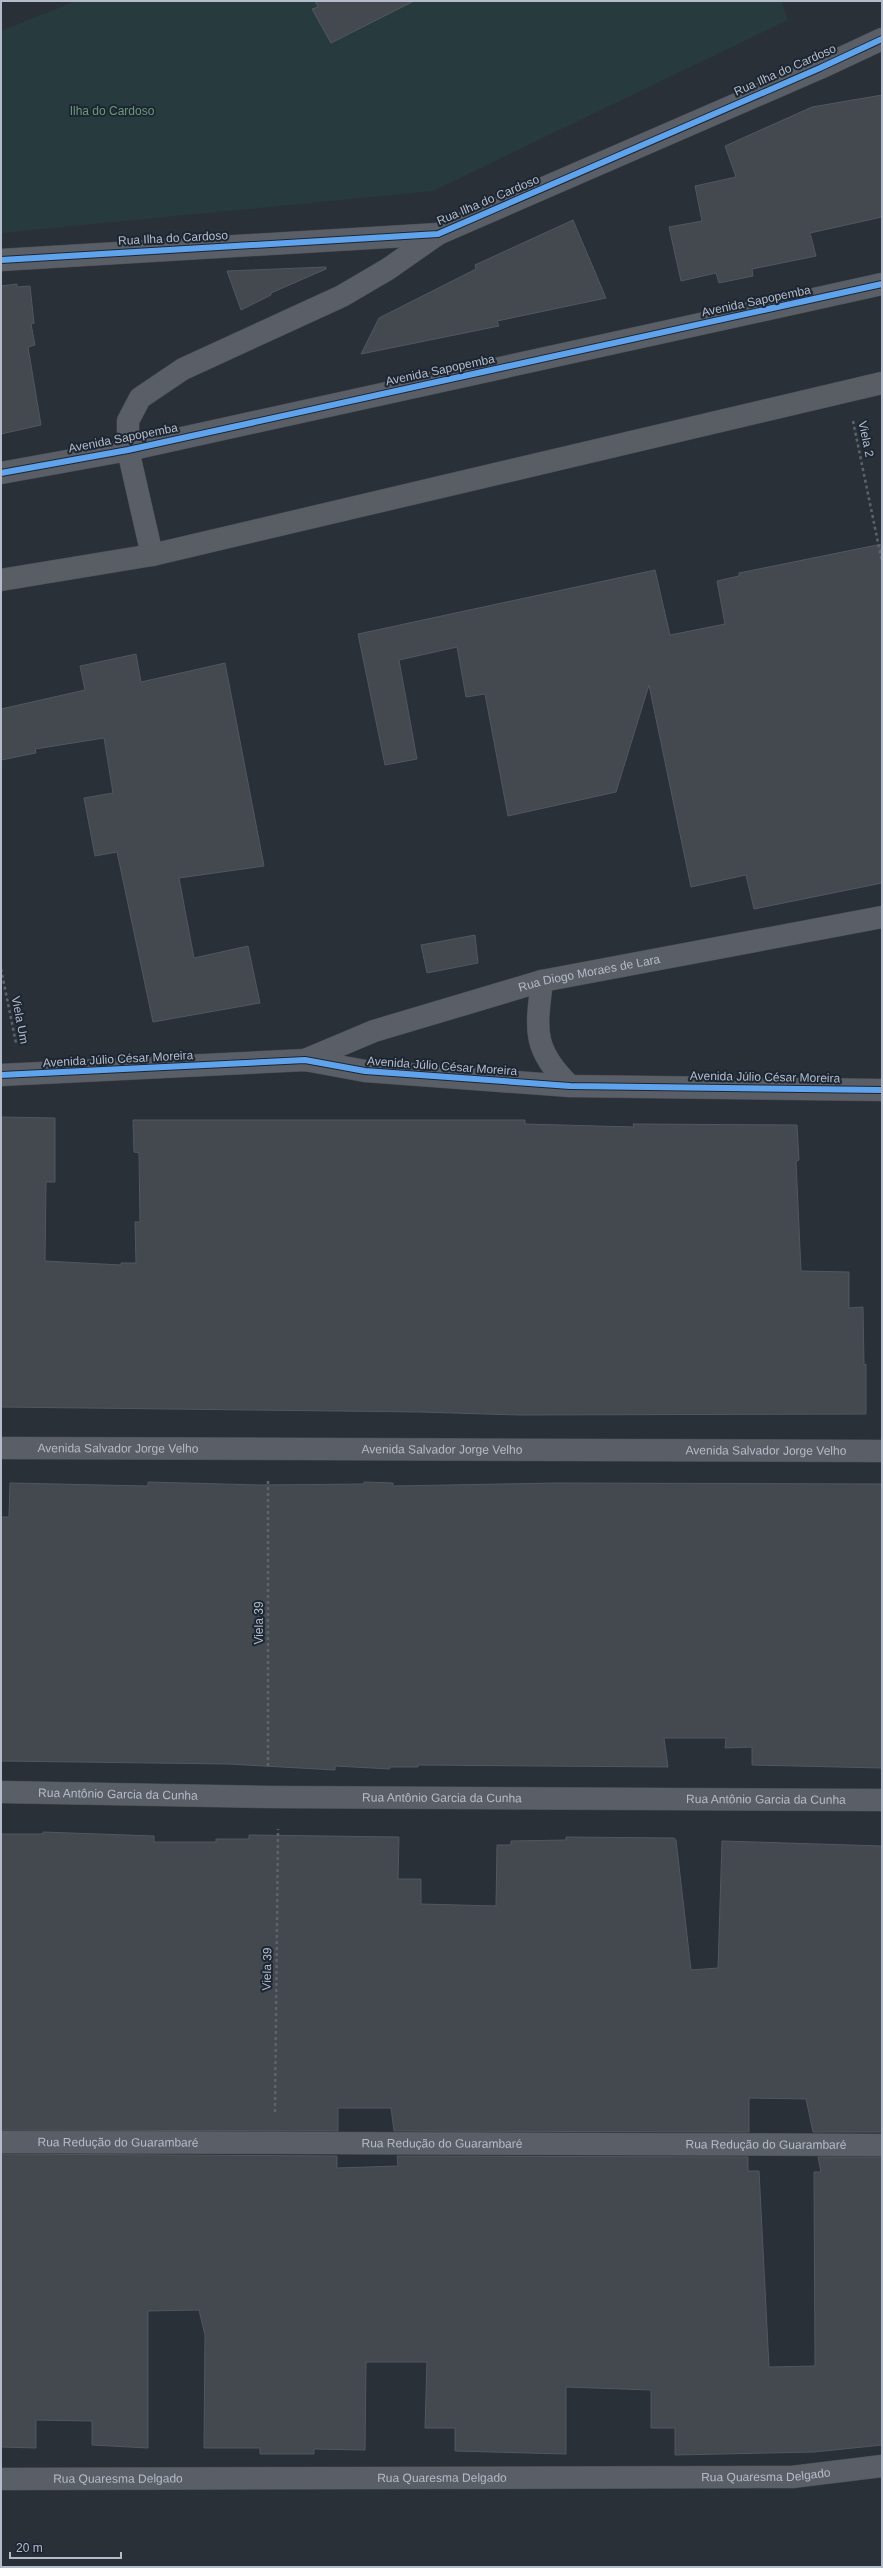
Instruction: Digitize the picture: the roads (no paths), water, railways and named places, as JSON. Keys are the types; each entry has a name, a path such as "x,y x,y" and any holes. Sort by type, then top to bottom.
{"main road":[{"path":"1,580 152,554 846,390 882,383"}],"street":[{"name":"Rua Ilha do Cardoso","path":"1,260 438,234 820,68 882,39"},
{"path":"152,554 128,450 128,421 140,398 184,368 342,296 388,269 438,234"},
{"name":"Avenida Sapopemba","path":"1,473 128,450 882,284"},
{"name":"Rua Diogo Moraes de Lara","path":"305,1060 374,1031 542,981 882,917"},
{"path":"542,981 537,1027 542,1051 556,1072 570,1086"},
{"name":"Avenida Júlio César Moreira","path":"12,1075 305,1060 365,1072 570,1086 882,1090"},
{"name":"Avenida Salvador Jorge Velho","path":"1,1448 882,1451"},
{"name":"Rua Antônio Garcia da Cunha","path":"1,1792 273,1797 882,1800"},
{"name":"Rua Redução do Guarambaré","path":"1,2142 882,2145"},
{"name":"Rua Quaresma Delgado","path":"1,2479 792,2477 882,2466"}],"park label":[{"name":"Ilha do Cardoso","path":"112,111"}]}
